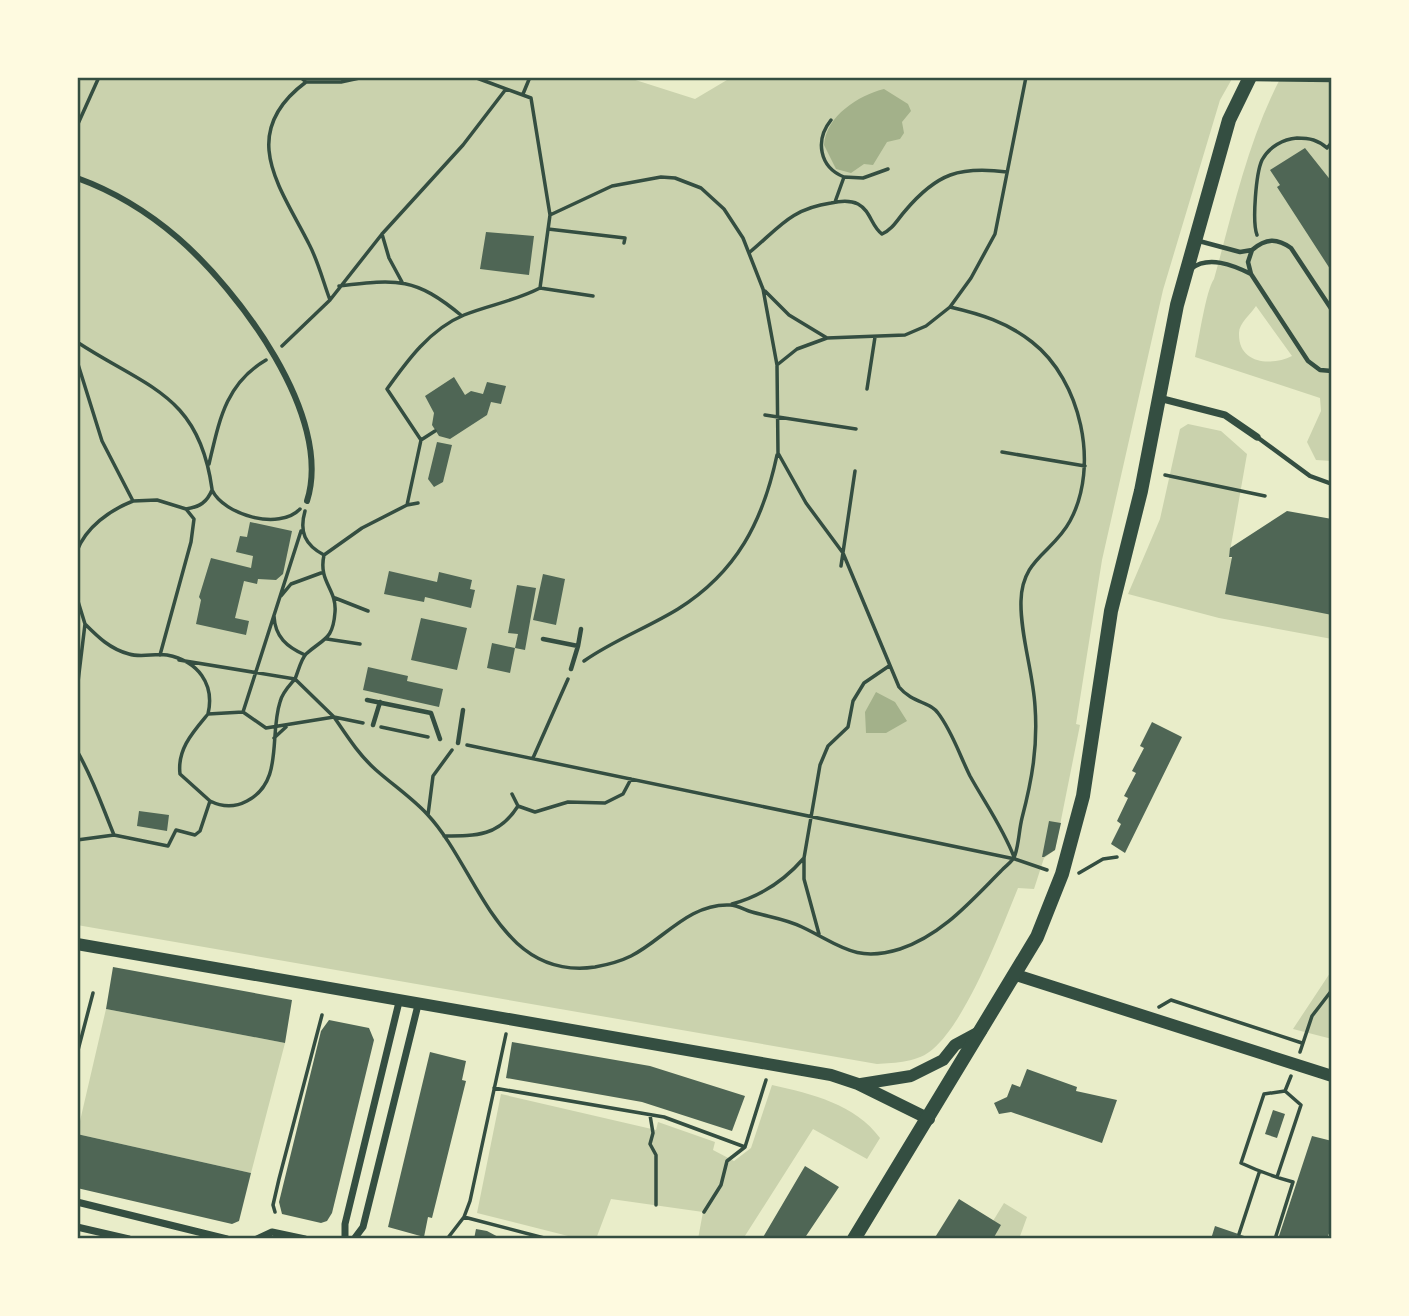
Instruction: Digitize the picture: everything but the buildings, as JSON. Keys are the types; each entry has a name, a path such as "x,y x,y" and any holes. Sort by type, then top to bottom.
{"main road":[{"path":"853,1239 1016,975 1047,916 1074,838 1111,611 1141,491 1185,274 1228,120 1249,78"}],"street":[{"path":"77,178 139,209 177,237 233,296 272,356 298,407 311,450 312,487 307,501"},
{"path":"1159,398 1225,415 1257,437"},
{"path":"77,944 399,1002 804,1070 858,1084 929,1119"},
{"path":"1016,975 1332,1076"},
{"path":"345,1239 345,1224 399,1002"},
{"path":"354,1239 363,1227 418,1005"},
{"path":"858,1084 911,1076 943,1060 955,1045 982,1031"},
{"path":"77,1202 227,1239"},
{"path":"77,1227 129,1239"},
{"path":"257,1239 272,1232 305,1239"}],"lane":[{"path":"1249,78 1331,79"},
{"path":"1194,239 1240,252 1252,250 1260,244 1282,241 1292,248 1332,310"},
{"path":"1252,250 1248,262 1251,274 1308,361 1320,370 1332,371"},
{"path":"1185,274 1204,261 1237,267 1251,274"},
{"path":"1257,437 1310,476 1332,484"},
{"path":"571,669 581,629"},
{"path":"543,639 578,646"},
{"path":"367,700 432,713 440,739"},
{"path":"373,725 380,702"},
{"path":"458,743 463,710"}],"path":[{"path":"78,124 99,77"},
{"path":"300,77 306,82 341,82 364,77"},
{"path":"474,77 531,98 550,215 540,288"},
{"path":"523,94 530,77"},
{"path":"776,365 797,349 827,338 905,335 926,326 950,307 971,278 995,234 1026,77"},
{"path":"306,82 287,99 277,116 270,138 271,164 277,188 309,244 330,300"},
{"path":"209,464 228,395 330,300 382,234 463,145 506,89"},
{"path":"77,111 83,113"},
{"path":"831,120 823,130 820,147 831,170 844,177 863,178 888,169"},
{"path":"1260,244 1253,225 1262,161 1272,147 1287,139 1308,138 1320,141 1326,148 1332,142"},
{"path":"750,253 787,218 807,208 835,202 855,203 866,209 878,231 885,233 917,198 945,177 975,168 1007,172"},
{"path":"835,202 844,177"},
{"path":"533,759 571,669 608,643 677,610 718,576 741,548 766,502 778,453 776,365 763,289 750,253 733,222 713,198 701,188 674,178 629,181 550,215"},
{"path":"548,229 625,238 624,243"},
{"path":"382,234 389,258 402,282"},
{"path":"339,286 402,282 426,288 462,316"},
{"path":"540,288 548,292 593,296"},
{"path":"421,440 387,389 411,356 462,316 521,298 540,288"},
{"path":"763,289 789,315 827,338"},
{"path":"730,905 800,925 837,948 867,954 915,943 944,925 1015,859 1036,754 1035,706 1021,602 1024,579 1030,564 1063,532 1072,518 1082,491 1085,466 1083,439 1069,394 1051,360 1012,328 987,316 950,307"},
{"path":"867,389 875,337"},
{"path":"77,342 173,400 190,423 209,464 212,490 217,499 236,510 270,518 296,513 307,501"},
{"path":"77,361 102,441 133,501"},
{"path":"765,415 856,429"},
{"path":"407,505 421,440 435,431"},
{"path":"1002,452 1085,466"},
{"path":"778,453 806,503 843,553 889,666 908,698 939,713 972,779 1007,838 1015,859"},
{"path":"841,566 855,471"},
{"path":"1165,475 1265,496"},
{"path":"77,551 82,540 101,519 133,501 157,500 186,509 197,508 208,499 212,490"},
{"path":"243,712 302,529 307,501"},
{"path":"179,660 191,665 208,685 212,698 208,714 187,741 179,766 184,778 210,801 233,806 259,793 268,782 280,699 295,679 305,655 327,639 335,614 333,597 321,573 324,555 362,528 407,505 418,503"},
{"path":"160,655 191,542 194,519 186,509"},
{"path":"302,529 309,545 324,555"},
{"path":"305,655 284,643 278,635 274,624 277,603 291,584 321,573"},
{"path":"333,597 368,611"},
{"path":"77,598 85,624 77,690"},
{"path":"85,624 114,649 131,655 160,655 295,679 334,717 360,754 428,815 444,836 492,917 505,933 535,956 561,965 594,967 630,957 676,923 698,912 749,900 779,883 803,858"},
{"path":"327,639 360,644"},
{"path":"820,936 804,879 803,858 825,751 848,727 853,701 864,683 889,666"},
{"path":"208,714 243,712 254,716 274,738"},
{"path":"267,728 334,717 440,739"},
{"path":"274,738 288,726"},
{"path":"428,815 433,776 458,743 1015,859 1049,870"},
{"path":"77,751 97,789 98,798 114,835"},
{"path":"512,794 518,806 535,812 568,802 605,803 623,794 631,779"},
{"path":"77,840 114,835 168,846 176,830 195,835 200,831 210,801"},
{"path":"444,836 490,833 510,819 518,806"},
{"path":"1075,872 1081,873 1103,859 1117,857"},
{"path":"1296,1063 1312,1016 1332,990"},
{"path":"77,1054 93,993"},
{"path":"1153,1018 1161,1003 1171,1000 1303,1043"},
{"path":"275,1212 273,1205 279,1179 322,1015"},
{"path":"447,1239 464,1217 470,1200 506,1034"},
{"path":"704,1212 721,1185 727,1161 745,1147 766,1080"},
{"path":"494,1088 664,1116 745,1147"},
{"path":"1275,1239 1293,1182 1260,1172 1241,1163 1264,1094 1284,1091 1301,1104 1277,1177"},
{"path":"650,1114 653,1133 650,1144 656,1155 656,1205"},
{"path":"1239,1234 1260,1172"},
{"path":"464,1217 548,1239"}],"shaded area":[{"path":"77,77 626,77 695,99 732,77 1233,77 1220,100 1163,290 1102,560 1076,724 1080,725 1055,850 1044,858 1034,889 1018,888 993,950 970,996 958,1018 933,1049 914,1059 877,1064 77,925"},
{"path":"1281,77 1332,77 1332,461 1316,460 1307,442 1321,411 1320,398 1195,357 1208,293 1242,176 1269,101","holes":["1256,306 1292,356 1266,362 1250,357 1244,351 1240,344 1240,329"]},
{"path":"884,89 908,104 911,111 902,122 904,133 900,139 887,142 873,165 864,164 851,173 836,169 824,145 831,125 845,108 864,96"},
{"path":"1188,424 1221,431 1247,454 1229,557 1332,615 1332,639 1219,618 1128,594 1160,519 1180,429"},
{"path":"876,692 895,702 907,721 886,733 866,733 865,712"},
{"path":"1332,970 1332,1039 1293,1029"},
{"path":"106,1009 285,1043 251,1173 77,1134"},
{"path":"772,1085 832,1102 870,1126 880,1138 867,1159 813,1129 743,1239 698,1239 703,1212 611,1199 596,1239 580,1239 477,1213 501,1094 656,1130 658,1122 715,1142 713,1150 734,1161 751,1148"},
{"path":"1004,1203 1027,1217 1019,1239 993,1239 993,1221"}]}
